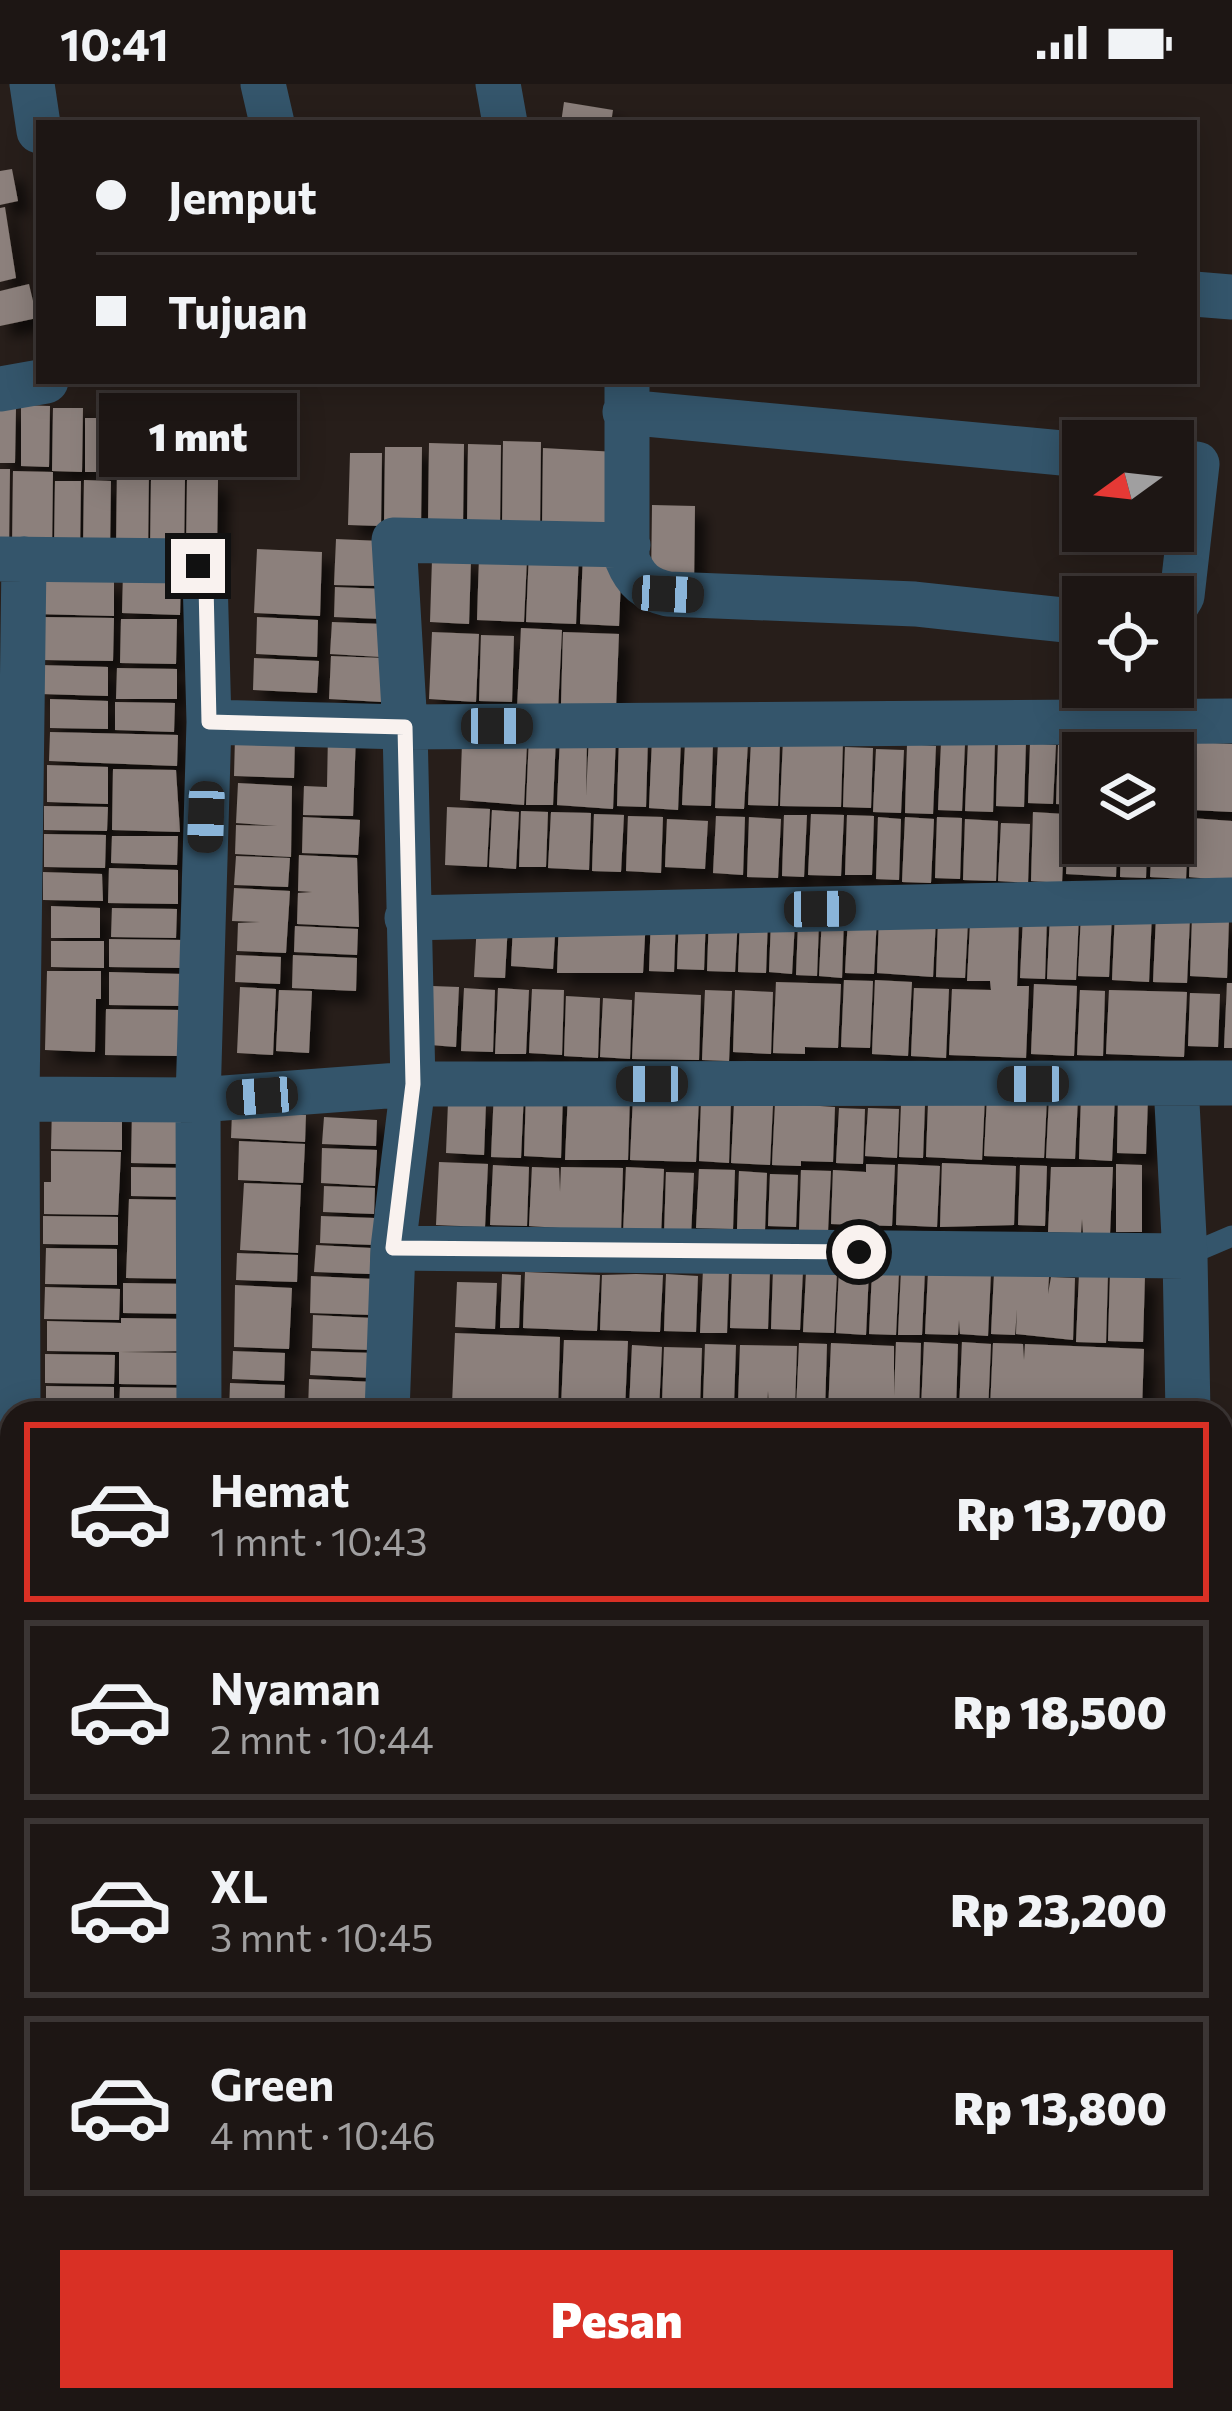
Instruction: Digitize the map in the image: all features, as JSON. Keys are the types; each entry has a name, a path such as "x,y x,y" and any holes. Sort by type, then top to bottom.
{"street":[{"path":"32,84 37,120"},
{"path":"263,84 271,120"},
{"path":"498,84 504,120"},
{"path":"1197,294 1232,298"},
{"path":"0,389 36,383"},
{"path":"1062,452 626,396 627,559 640,583 668,594 915,604 1062,620"},
{"path":"1185,576 1201,465"},
{"path":"387,1401 393,1248 413,1084 405,727 394,540 628,544"},
{"path":"19,1401 12,559 188,561 198,566 206,584 209,722 198,1100 199,1401"},
{"path":"209,722 405,727 1232,721"},
{"path":"407,918 1232,900"},
{"path":"17,1099 198,1100 413,1084 1232,1083"},
{"path":"1176,1084 1188,1401"},
{"path":"393,1248 1185,1256"}],"lane":[{"path":"1185,1256 1232,1236"}],"building":[{"path":"564,102 613,110 611,120 561,120"},
{"path":"12,169 18,201 0,205 0,171"},
{"path":"5,207 16,278 0,282 0,208"},
{"path":"29,284 36,318 0,326 0,291"},
{"path":"21,405 50,406 49,467 21,466"},
{"path":"0,408 16,408 15,463 0,463"},
{"path":"53,408 83,408 82,472 52,471"},
{"path":"158,417 204,418 204,474 158,473"},
{"path":"85,418 114,418 113,472 85,472"},
{"path":"115,418 150,419 150,463 115,462"},
{"path":"503,441 541,442 540,530 502,530"},
{"path":"429,443 464,444 463,526 428,525"},
{"path":"468,444 501,445 500,526 467,525"},
{"path":"385,447 422,447 421,526 384,525"},
{"path":"543,448 617,452 616,531 542,530"},
{"path":"350,453 382,453 381,526 348,525"},
{"path":"117,468 149,469 148,553 116,552"},
{"path":"0,469 10,469 9,551 0,551"},
{"path":"13,471 53,472 52,550 12,549"},
{"path":"151,479 185,479 184,553 150,552"},
{"path":"84,480 111,481 110,550 83,550"},
{"path":"187,480 218,480 217,552 186,552"},
{"path":"55,481 81,481 80,551 54,550"},
{"path":"652,505 695,506 694,584 651,584"},
{"path":"336,539 381,541 379,586 334,585"},
{"path":"257,549 322,552 320,616 254,613"},
{"path":"529,551 579,553 576,624 526,622"},
{"path":"583,555 622,556 619,626 580,624"},
{"path":"479,556 527,559 524,622 477,620"},
{"path":"432,559 471,561 469,624 430,622"},
{"path":"123,571 181,573 180,615 122,613"},
{"path":"35,580 114,581 114,616 34,614"},
{"path":"335,587 384,589 382,619 334,617"},
{"path":"43,617 114,618 113,661 42,660"},
{"path":"257,617 318,620 317,657 256,654"},
{"path":"121,619 177,619 176,664 120,663"},
{"path":"332,622 382,624 381,657 330,654"},
{"path":"521,628 562,630 558,710 517,708"},
{"path":"432,632 479,634 476,702 429,699"},
{"path":"563,632 619,634 616,707 561,704"},
{"path":"481,635 514,636 512,702 479,701"},
{"path":"331,656 383,658 382,702 329,699"},
{"path":"254,658 319,661 317,693 253,690"},
{"path":"41,665 108,667 108,696 40,694"},
{"path":"117,668 177,669 177,699 116,699"},
{"path":"50,699 108,701 108,729 50,728"},
{"path":"115,702 175,703 174,732 115,730"},
{"path":"50,732 178,735 177,766 49,761"},
{"path":"328,733 356,734 353,816 303,815 304,786 327,787"},
{"path":"529,736 556,737 553,805 526,805"},
{"path":"560,736 587,737 586,796 589,736 616,737 613,809 557,805"},
{"path":"235,737 295,738 294,778 234,776"},
{"path":"619,737 648,738 646,807 617,806"},
{"path":"652,739 681,741 678,810 649,808"},
{"path":"751,740 780,742 778,806 748,805"},
{"path":"783,740 843,742 841,807 780,806"},
{"path":"968,741 995,742 993,812 965,811"},
{"path":"998,741 1026,742 1024,807 996,806"},
{"path":"718,742 748,743 744,809 715,808"},
{"path":"941,742 965,744 962,811 938,810"},
{"path":"1194,742 1232,744 1232,812 1194,810"},
{"path":"462,743 527,745 524,805 460,800"},
{"path":"685,743 713,744 711,806 682,805"},
{"path":"1030,743 1056,745 1053,804 1028,803"},
{"path":"907,744 936,746 933,814 905,813"},
{"path":"1058,745 1062,745 1062,804 1056,804"},
{"path":"845,747 873,748 871,808 843,807"},
{"path":"876,749 904,750 901,813 873,812"},
{"path":"47,765 108,767 108,804 47,802"},
{"path":"113,769 176,770 180,832 112,830"},
{"path":"238,783 292,786 291,857 235,854 236,825 277,826 236,823"},
{"path":"44,806 108,807 107,831 44,830"},
{"path":"447,807 490,809 487,867 445,865"},
{"path":"492,810 519,812 516,869 489,867"},
{"path":"521,811 548,812 546,867 519,867"},
{"path":"551,812 591,813 589,870 548,868"},
{"path":"1033,812 1062,814 1062,883 1031,881"},
{"path":"594,814 624,815 621,872 592,871"},
{"path":"811,814 844,815 841,876 808,875"},
{"path":"784,815 807,815 804,877 782,876"},
{"path":"847,815 874,816 872,875 845,875"},
{"path":"628,816 663,817 661,873 626,871"},
{"path":"716,816 745,817 743,875 713,873"},
{"path":"303,817 360,820 358,855 302,853"},
{"path":"749,817 781,819 778,878 747,877"},
{"path":"878,817 901,819 899,880 876,879"},
{"path":"905,817 934,819 931,883 902,882"},
{"path":"937,817 962,818 960,879 935,878"},
{"path":"1194,818 1232,821 1232,881 1189,877 1189,864 1194,864"},
{"path":"667,819 708,821 705,869 665,867"},
{"path":"965,819 998,821 996,881 963,880"},
{"path":"1001,823 1030,824 1028,883 998,881"},
{"path":"44,834 106,835 105,868 44,867"},
{"path":"112,836 178,836 177,865 111,863"},
{"path":"299,855 357,858 359,927 297,924 298,893 312,892 298,891"},
{"path":"236,856 290,858 288,887 234,885"},
{"path":"1066,864 1116,864 1116,877 1066,874"},
{"path":"1120,864 1146,864 1146,878 1120,877"},
{"path":"1151,864 1187,864 1186,879 1150,877"},
{"path":"109,868 178,870 178,904 108,903"},
{"path":"43,872 102,874 103,901 43,900"},
{"path":"234,888 290,891 286,953 237,951 238,923 260,922 232,921"},
{"path":"51,906 100,908 100,938 51,938"},
{"path":"112,908 177,909 176,938 111,937"},
{"path":"1115,912 1152,913 1149,982 1112,980"},
{"path":"1050,914 1079,915 1076,980 1047,979"},
{"path":"1081,914 1112,916 1109,977 1078,976"},
{"path":"651,915 676,916 674,972 649,971"},
{"path":"679,915 706,916 704,970 677,969"},
{"path":"709,915 738,917 735,972 707,971"},
{"path":"740,916 768,918 766,973 738,972"},
{"path":"822,916 844,917 842,978 819,976"},
{"path":"1156,916 1190,918 1187,983 1153,982"},
{"path":"559,917 646,918 643,973 557,973"},
{"path":"848,917 877,917 874,974 845,973"},
{"path":"879,917 936,919 933,977 877,973"},
{"path":"1019,917 1017,986 1029,986 1026,1058 949,1055 952,989 991,990 990,981 967,981 970,924"},
{"path":"1023,917 1047,918 1045,979 1020,978"},
{"path":"556,918 553,969 511,966 513,925"},
{"path":"1192,918 1229,920 1227,978 1190,976"},
{"path":"771,921 795,922 792,974 769,972"},
{"path":"938,921 968,922 965,978 936,977"},
{"path":"477,922 508,923 505,978 474,977"},
{"path":"798,923 819,923 817,976 796,975"},
{"path":"295,926 358,929 357,955 294,952"},
{"path":"109,939 182,940 182,968 109,967"},
{"path":"51,941 104,941 104,968 51,967"},
{"path":"236,955 281,957 280,984 235,982"},
{"path":"293,955 357,958 356,991 292,988"},
{"path":"47,971 101,971 95,1052 45,1050"},
{"path":"109,972 182,974 181,1006 109,1005"},
{"path":"844,980 873,981 870,1048 841,1047"},
{"path":"875,980 912,982 908,1056 872,1054"},
{"path":"776,982 841,984 838,1048 773,1053"},
{"path":"1227,983 1232,983 1232,1048 1224,1048"},
{"path":"1034,984 1077,986 1074,1056 1031,1054"},
{"path":"432,986 459,987 456,1047 430,1045"},
{"path":"240,987 276,989 273,1055 237,1053"},
{"path":"464,988 495,990 493,1052 461,1051"},
{"path":"498,988 529,990 526,1054 495,1054"},
{"path":"914,988 949,989 946,1058 911,1056"},
{"path":"532,989 564,990 562,1055 529,1053"},
{"path":"279,990 312,991 309,1053 276,1051"},
{"path":"705,990 732,991 729,1061 702,1060"},
{"path":"735,990 773,992 771,1054 733,1052"},
{"path":"1080,990 1105,991 1103,1056 1077,1055"},
{"path":"1109,990 1187,992 1184,1057 1106,1054"},
{"path":"635,992 701,995 699,1060 632,1059"},
{"path":"1190,993 1220,994 1218,1047 1188,1046"},
{"path":"566,996 600,998 598,1058 564,1056"},
{"path":"603,998 632,1000 630,1059 600,1057"},
{"path":"106,1009 179,1010 178,1056 105,1055"},
{"path":"494,1090 524,1092 521,1158 491,1157"},
{"path":"526,1092 563,1093 561,1158 524,1156"},
{"path":"568,1093 630,1096 628,1160 565,1160"},
{"path":"1081,1095 1115,1096 1112,1161 1079,1159"},
{"path":"633,1096 699,1099 696,1162 630,1160"},
{"path":"987,1096 1047,1099 1044,1158 984,1156"},
{"path":"1118,1096 1148,1098 1146,1154 1117,1153"},
{"path":"985,1097 982,1160 926,1157 928,1103"},
{"path":"1049,1097 1078,1098 1075,1159 1046,1158"},
{"path":"701,1100 731,1101 729,1163 699,1161"},
{"path":"448,1102 486,1104 484,1155 446,1153"},
{"path":"734,1103 773,1105 770,1165 731,1163"},
{"path":"775,1103 835,1107 833,1162 772,1165"},
{"path":"901,1104 925,1104 923,1158 899,1157"},
{"path":"52,1105 122,1106 122,1150 51,1149"},
{"path":"839,1108 865,1109 863,1164 836,1163"},
{"path":"868,1108 899,1109 897,1158 865,1156"},
{"path":"232,1112 306,1115 305,1142 231,1138"},
{"path":"132,1114 181,1115 180,1164 131,1163"},
{"path":"324,1117 377,1120 376,1146 322,1144"},
{"path":"239,1141 305,1144 303,1183 238,1180"},
{"path":"322,1148 377,1150 375,1186 321,1183"},
{"path":"51,1151 121,1152 118,1215 44,1214"},
{"path":"439,1162 488,1164 485,1227 436,1225"},
{"path":"942,1163 1016,1166 1014,1225 940,1227"},
{"path":"866,1164 895,1165 892,1226 831,1224 833,1170 866,1172"},
{"path":"898,1164 940,1166 937,1227 896,1225"},
{"path":"1116,1164 1142,1165 1142,1232 1116,1232"},
{"path":"493,1165 529,1167 527,1226 490,1225"},
{"path":"1020,1165 1047,1166 1045,1226 1018,1225"},
{"path":"131,1167 184,1168 183,1197 131,1196"},
{"path":"532,1167 559,1168 560,1192 561,1167 623,1168 621,1232 529,1226"},
{"path":"626,1167 664,1169 661,1235 623,1234"},
{"path":"1051,1167 1113,1167 1110,1234 1083,1233 1082,1219 1081,1233 1048,1232"},
{"path":"699,1169 735,1170 733,1229 696,1228"},
{"path":"801,1170 831,1171 828,1231 799,1230"},
{"path":"739,1171 767,1173 765,1230 737,1229"},
{"path":"666,1172 694,1173 691,1236 664,1235"},
{"path":"770,1174 798,1175 796,1227 768,1226"},
{"path":"244,1183 301,1185 298,1253 240,1250"},
{"path":"324,1186 375,1188 374,1214 323,1212"},
{"path":"129,1199 183,1200 189,1279 126,1278"},
{"path":"43,1216 118,1217 118,1245 43,1244"},
{"path":"321,1216 374,1218 374,1245 320,1243"},
{"path":"316,1245 371,1248 370,1274 314,1272"},
{"path":"46,1248 117,1249 117,1285 45,1284"},
{"path":"237,1253 298,1255 297,1282 236,1280"},
{"path":"703,1269 729,1270 727,1333 700,1333"},
{"path":"732,1269 770,1271 768,1329 730,1328"},
{"path":"839,1269 869,1271 866,1335 836,1333"},
{"path":"773,1270 803,1271 800,1330 771,1329"},
{"path":"901,1270 925,1271 922,1335 898,1335"},
{"path":"525,1272 600,1275 597,1331 523,1328"},
{"path":"806,1272 837,1273 834,1333 803,1332"},
{"path":"872,1272 899,1273 896,1335 869,1334"},
{"path":"928,1272 991,1273 988,1336 960,1334 959,1320 958,1335 925,1334"},
{"path":"994,1273 1049,1277 1048,1294 1051,1277 1075,1278 1073,1340 1016,1334 1017,1309 1015,1335 991,1334"},
{"path":"1079,1273 1108,1274 1106,1343 1076,1342"},
{"path":"502,1274 521,1275 519,1328 500,1328"},
{"path":"666,1274 698,1276 696,1332 664,1331"},
{"path":"1110,1274 1145,1276 1143,1342 1108,1341"},
{"path":"602,1275 663,1275 660,1332 600,1330"},
{"path":"311,1276 374,1279 372,1315 310,1313"},
{"path":"457,1282 497,1283 495,1329 455,1327"},
{"path":"123,1283 190,1284 190,1314 123,1313"},
{"path":"235,1285 292,1288 289,1349 234,1347"},
{"path":"45,1287 120,1289 119,1320 44,1319"},
{"path":"313,1315 372,1318 371,1350 312,1348"},
{"path":"121,1318 187,1319 186,1351 120,1352 187,1353 186,1385 119,1384 119,1352 47,1351 47,1321 121,1323"},
{"path":"455,1333 560,1337 558,1401 452,1401"},
{"path":"564,1340 628,1341 625,1401 561,1401"},
{"path":"896,1342 921,1343 919,1401 829,1401 831,1343 894,1346 894,1396"},
{"path":"924,1342 958,1344 956,1401 921,1401"},
{"path":"962,1342 991,1344 988,1401 959,1401"},
{"path":"799,1343 827,1344 825,1401 796,1401"},
{"path":"993,1343 1023,1344 1024,1360 1025,1344 1144,1349 1142,1401 990,1401"},
{"path":"705,1344 736,1345 734,1401 703,1401"},
{"path":"632,1345 662,1347 659,1401 629,1401"},
{"path":"740,1345 797,1346 795,1401 769,1401 768,1391 767,1401 738,1401"},
{"path":"664,1347 702,1348 700,1401 662,1401"},
{"path":"233,1351 285,1353 284,1381 232,1379"},
{"path":"311,1351 374,1353 373,1378 310,1375"},
{"path":"45,1354 115,1355 114,1384 45,1383"},
{"path":"309,1379 375,1382 374,1401 308,1401"},
{"path":"230,1383 285,1385 284,1401 229,1401"},
{"path":"46,1386 114,1387 114,1401 46,1401"},
{"path":"120,1387 189,1388 188,1401 119,1401"}],"route":[{"path":"198,566 206,584 209,722 405,727 413,1084 393,1248 859,1252"}]}
